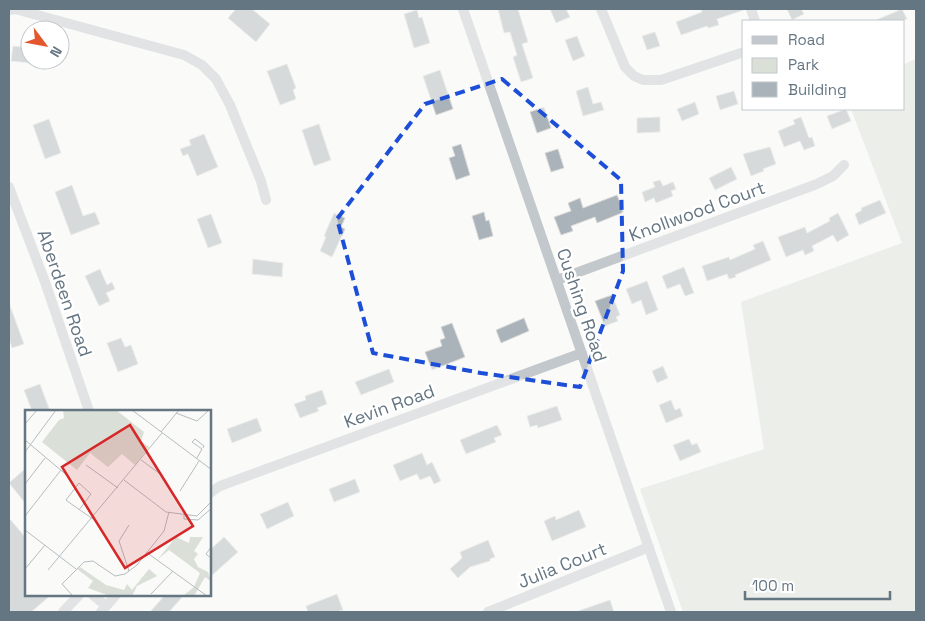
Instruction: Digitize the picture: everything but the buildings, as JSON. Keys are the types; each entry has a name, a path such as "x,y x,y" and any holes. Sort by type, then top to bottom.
{"street":[{"path":"9,10 15,9 184,55 202,65 216,79 230,105 261,181 266,200"},
{"name":"Cushing Road","path":"463,9 671,612"},
{"path":"601,9 622,61 634,76 650,81 661,80 740,54"},
{"name":"Knollwood Court","path":"557,280 817,184 833,176 844,165"},
{"name":"Aberdeen Road","path":"9,187 12,204 45,282 89,410"},
{"name":"Kevin Road","path":"211,492 220,486 582,353"},
{"name":"Julia Court","path":"488,612 649,547"},
{"path":"63,612 77,596"},
{"path":"94,596 104,609 115,596"}],"highlighted area":[{"path":"502,79 621,180 623,271 580,387 481,373 373,353 337,219 425,104"}],"green space":[{"path":"916,59 916,612 683,612 640,489 764,449 741,302 902,243 851,110 905,110 905,64"}]}
